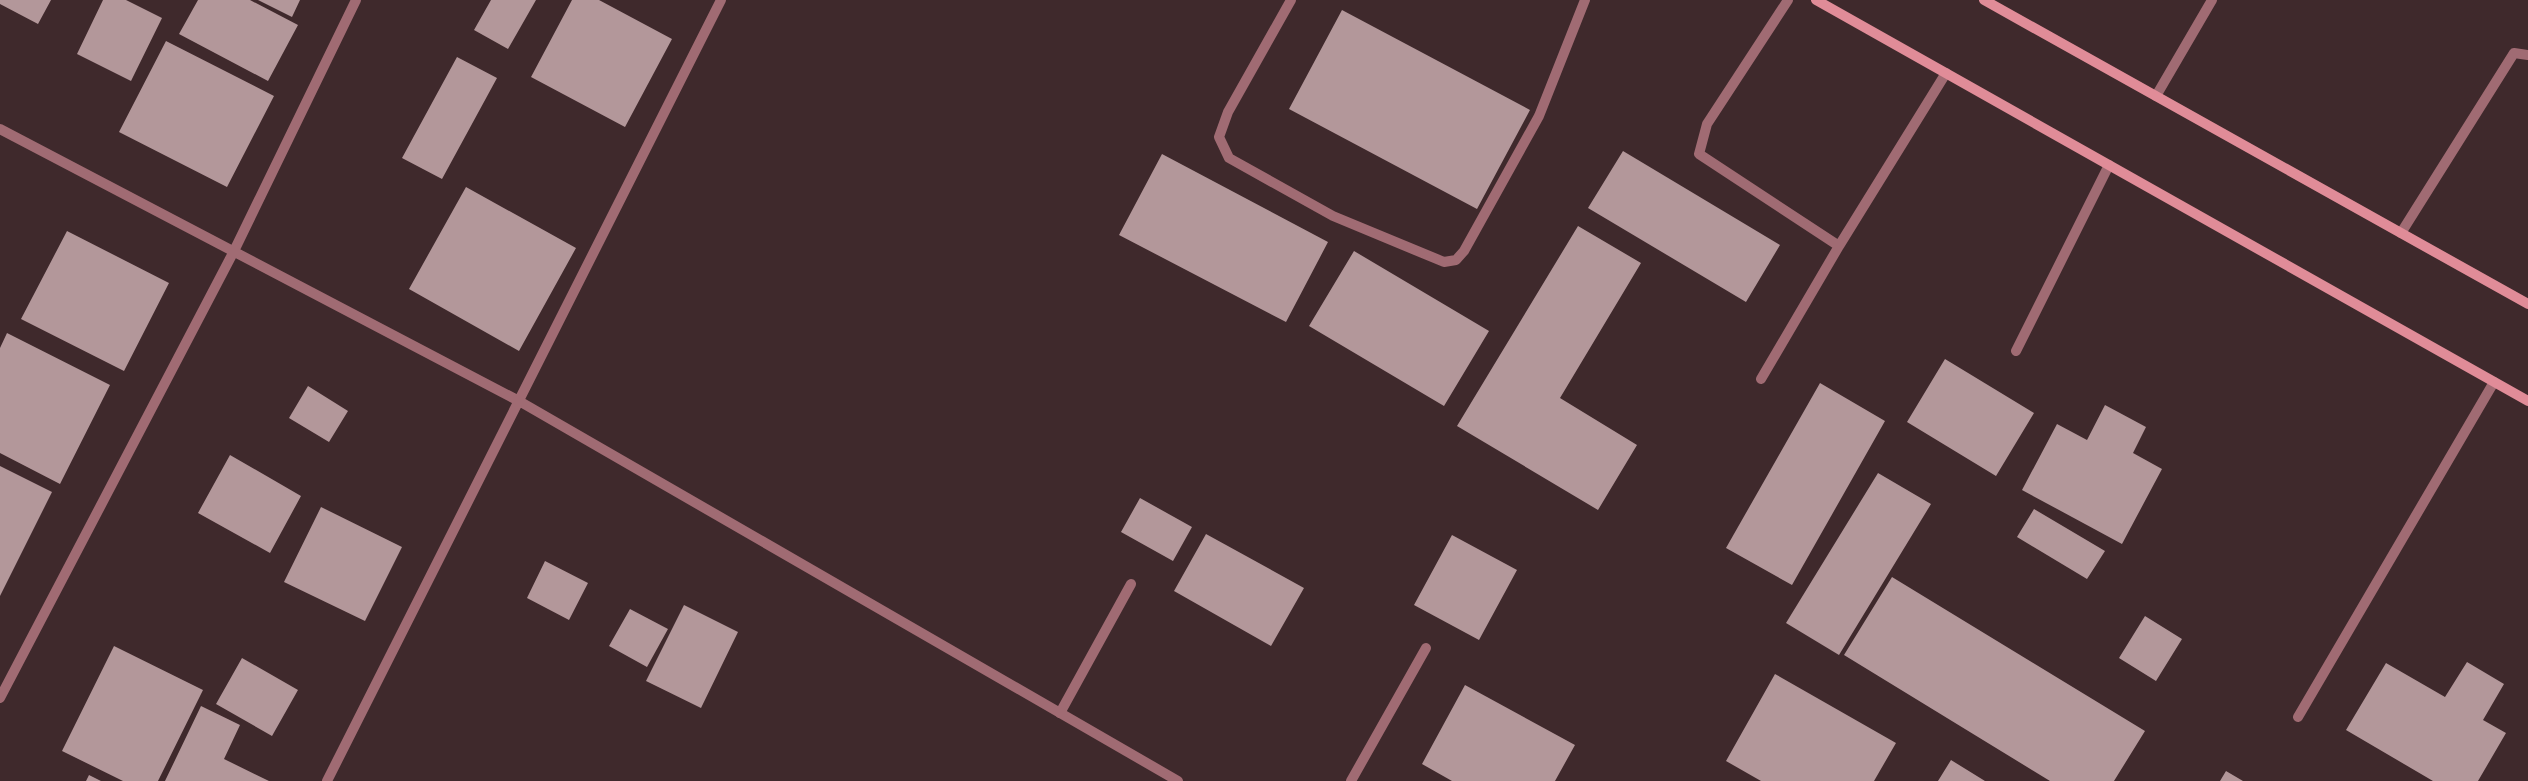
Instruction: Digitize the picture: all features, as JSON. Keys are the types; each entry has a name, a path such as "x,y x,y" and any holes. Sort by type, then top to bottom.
{"main road":[{"path":"1816,0 2528,401"},
{"path":"1984,0 2528,304"}],"street":[{"path":"0,698 3,683 234,251 356,0"},
{"path":"326,781 721,0"},
{"path":"1291,0 1228,112 1219,137 1229,158 1333,216 1444,262 1456,260 1464,251 1538,116 1585,0"},
{"path":"1788,0 1707,124 1699,154 1839,246"},
{"path":"2156,96 2212,0"},
{"path":"2401,233 2514,53 2528,55"},
{"path":"1761,379 1839,246 1946,73"},
{"path":"0,128 519,401 1178,781"},
{"path":"2016,351 2109,165"},
{"path":"2298,717 2494,382"},
{"path":"1060,713 1131,584"},
{"path":"1351,781 1426,648"}],"building":[{"path":"0,0 51,0 38,24 0,4"},
{"path":"103,0 126,0 162,18 131,81 77,54"},
{"path":"198,0 250,0 298,25 268,81 179,34"},
{"path":"258,0 300,0 292,17"},
{"path":"491,0 536,0 508,49 474,30"},
{"path":"572,0 599,0 672,39 625,127 531,77"},
{"path":"1342,10 1530,110 1477,209 1289,109"},
{"path":"166,41 274,96 227,187 119,132"},
{"path":"457,57 497,78 442,179 402,158"},
{"path":"1623,151 1780,245 1746,302 1588,208"},
{"path":"1162,154 1328,242 1286,322 1119,235"},
{"path":"466,187 576,248 519,351 409,289"},
{"path":"1578,226 1641,263 1560,398 1637,445 1598,510 1457,426"},
{"path":"67,231 169,283 124,371 21,319"},
{"path":"1354,251 1489,331 1444,406 1309,326"},
{"path":"7,333 110,385 60,484 0,453 0,348"},
{"path":"1945,359 2034,413 1996,476 1907,422"},
{"path":"1820,383 1885,421 1792,585 1726,548"},
{"path":"308,386 348,411 329,442 289,418"},
{"path":"2105,405 2146,427 2133,453 2162,469 2122,544 2022,490 2057,424 2087,440"},
{"path":"230,455 301,496 270,553 198,513"},
{"path":"0,466 52,492 0,596"},
{"path":"1878,473 1931,504 1839,655 1786,623"},
{"path":"1140,498 1192,527 1173,561 1121,532"},
{"path":"321,507 402,547 365,621 284,582"},
{"path":"2034,509 2105,551 2087,579 2017,537"},
{"path":"1206,534 1304,588 1271,646 1174,591"},
{"path":"1452,535 1517,570 1479,640 1414,605"},
{"path":"545,561 588,583 569,620 527,598"},
{"path":"1892,577 2145,731 2114,781 2050,781 1844,655"},
{"path":"684,605 738,632 701,708 646,681"},
{"path":"630,609 668,629 647,667 609,646"},
{"path":"2145,616 2182,639 2156,681 2119,658"},
{"path":"114,646 203,690 158,781 123,781 62,751"},
{"path":"242,658 298,690 272,736 216,704"},
{"path":"2467,662 2504,684 2483,720 2506,733 2478,781 2433,781 2346,730 2386,663 2445,697"},
{"path":"1775,674 1896,743 1874,781 1761,781 1726,761"},
{"path":"1465,685 1575,745 1555,781 1452,781 1422,764"},
{"path":"201,706 240,725 224,759 269,781 165,781"},
{"path":"1951,760 1985,781 1938,781"},
{"path":"2226,771 2243,781 2220,781"},
{"path":"89,775 101,781 86,781"}]}
